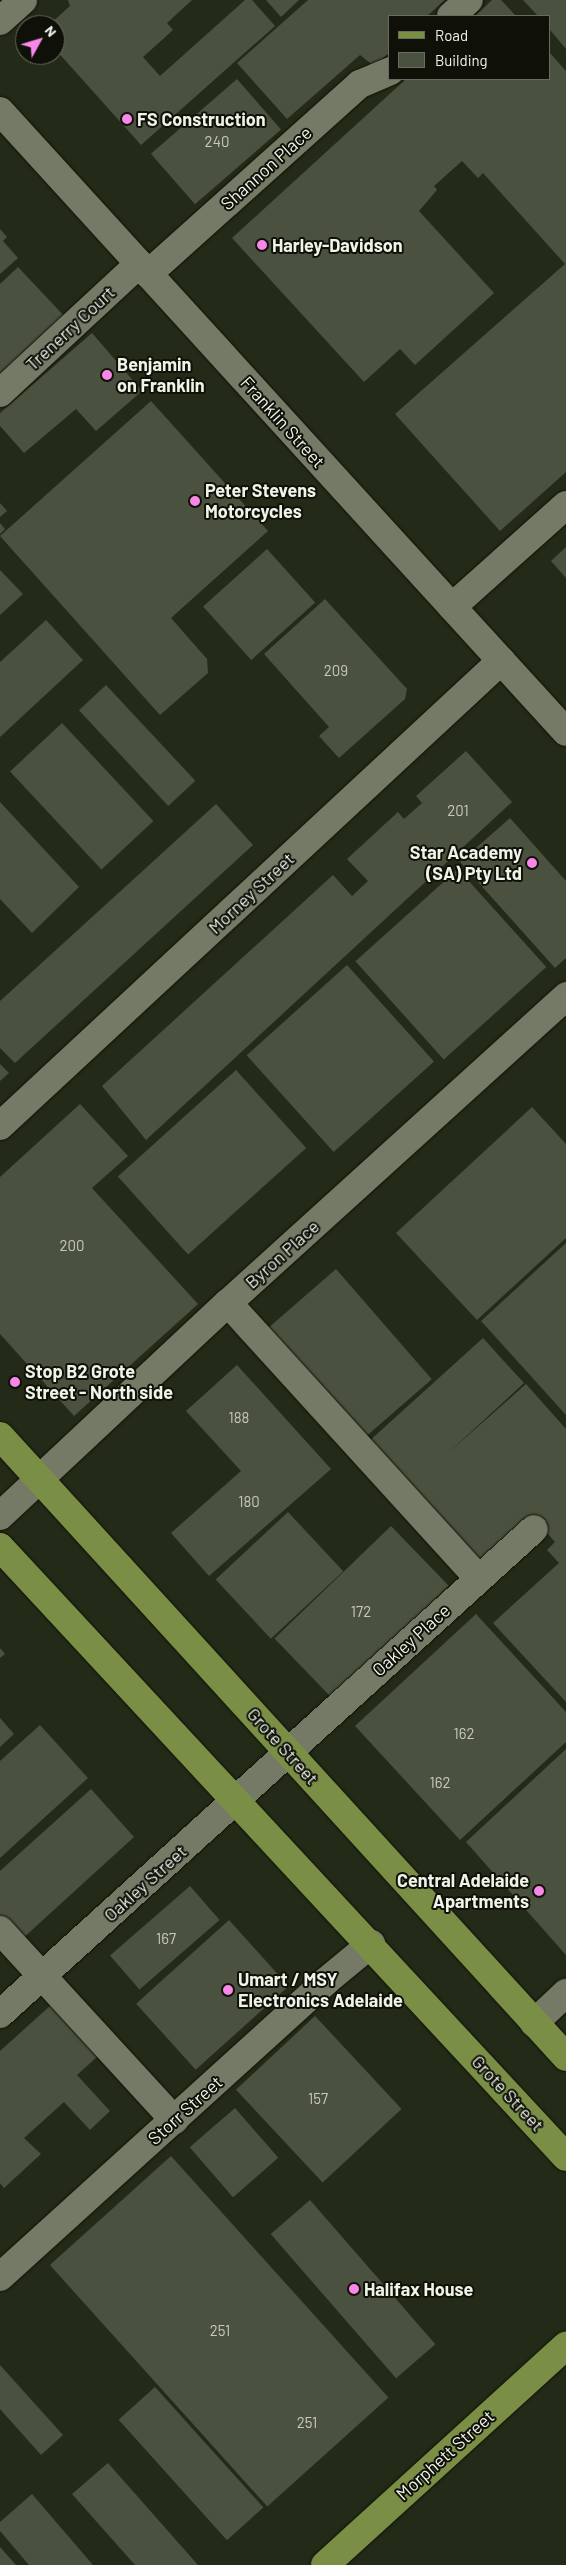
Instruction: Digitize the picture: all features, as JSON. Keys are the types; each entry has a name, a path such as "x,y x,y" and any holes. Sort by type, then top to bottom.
{"main road":[{"name":"Grote Street","path":"0,1436 566,2057"},
{"name":"Grote Street","path":"0,1547 371,1944 566,2157"},
{"name":"Morphett Street","path":"325,2565 566,2346"}],"street":[{"path":"0,21 23,0"},
{"path":"452,15 469,0"},
{"name":"Shannon Place","path":"144,269 360,84 388,72"},
{"name":"Franklin Street","path":"0,111 566,732"},
{"name":"Trenerry Court","path":"0,393 144,269"},
{"path":"452,607 566,505"},
{"name":"Morney Street","path":"0,1126 501,661"},
{"name":"Byron Place","path":"0,1516 228,1303 566,996"},
{"path":"228,1303 479,1579"},
{"name":"Oakley Place","path":"289,1752 534,1529"},
{"name":"Oakley Street","path":"0,2014 237,1802 289,1752"},
{"path":"0,1930 174,2120"},
{"name":"Storr Street","path":"0,2277 371,1944"},
{"path":"534,2023 566,1993"}],"building":[{"path":"68,0 192,0 167,23 173,30 143,57 160,76 245,0 252,0 275,26 141,145 65,60 65,15 60,15 70,6"},
{"path":"266,0 299,0 281,17"},
{"path":"308,0 445,0 428,15 388,15 388,54 374,66 360,55 287,119 237,63"},
{"path":"492,0 501,0 515,15 476,15"},
{"path":"523,0 566,0 566,49 551,31 551,15 537,15"},
{"path":"551,54 566,71 566,472 500,531 395,414 565,264 483,173 478,178 462,161 434,186 437,190 419,211 494,293 415,365 400,349 364,382 232,238 405,80 551,80"},
{"path":"237,79 281,130 195,204 151,154"},
{"path":"0,229 7,237 3,241 18,258 0,274"},
{"path":"18,267 67,319 4,378 0,373 0,284"},
{"path":"92,333 142,391 96,431 76,409 24,453 0,426 0,413"},
{"path":"151,401 268,531 171,618 207,659 208,673 160,715 0,536"},
{"path":"0,503 7,511 0,517"},
{"path":"0,523 5,529 0,534"},
{"path":"566,547 566,578 551,561"},
{"path":"267,549 315,603 251,660 203,607"},
{"path":"0,570 23,594 0,615"},
{"path":"325,599 407,689 405,699 339,758 319,736 329,727 264,654"},
{"path":"46,620 83,660 0,737 0,662"},
{"path":"106,685 195,781 168,806 79,710"},
{"path":"62,723 153,821 101,869 10,771"},
{"path":"466,751 512,802 146,1140 102,1086 333,875 352,896 368,881 347,859 398,812 404,819 422,803 416,796"},
{"path":"0,802 79,887 32,933 0,899"},
{"path":"216,804 253,845 15,1063 0,1048 0,1001"},
{"path":"510,818 566,881 566,958 555,968 460,862"},
{"path":"458,869 546,967 444,1059 355,961"},
{"path":"347,965 434,1062 334,1152 247,1055"},
{"path":"0,1064 9,1073 0,1081"},
{"path":"236,1070 306,1148 188,1254 118,1176"},
{"path":"80,1104 128,1156 92,1188 198,1304 74,1416 0,1334 0,1177"},
{"path":"532,1107 566,1144 566,1238 477,1320 396,1233"},
{"path":"566,1243 566,1415 481,1321"},
{"path":"336,1269 432,1379 363,1439 267,1329"},
{"path":"483,1338 524,1383 447,1454 526,1384 566,1429 566,1702 493,1623 559,1563 547,1550 555,1542 532,1516 478,1564 367,1443"},
{"path":"237,1365 331,1469 209,1576 171,1533 241,1471 186,1411"},
{"path":"288,1512 343,1571 271,1639 216,1580"},
{"path":"391,1526 449,1586 332,1698 274,1639"},
{"path":"476,1614 566,1712 566,1742 460,1840 355,1726"},
{"path":"0,1648 5,1654 0,1658"},
{"path":"0,1718 14,1734 0,1747"},
{"path":"40,1725 88,1778 0,1858 0,1761"},
{"name":"Central Adelaide Apartments","path":"566,1749 566,1955 466,1842"},
{"path":"91,1789 134,1837 21,1940 0,1916 0,1871"},
{"path":"190,1886 220,1920 140,1990 110,1956"},
{"path":"229,1920 289,1986 196,2070 136,2004"},
{"path":"51,2005 98,2056 77,2075 110,2111 90,2130 64,2102 24,2138 41,2154 4,2188 0,2183 0,2051"},
{"path":"315,2016 402,2109 323,2183 236,2090"},
{"path":"235,2108 278,2158 233,2197 190,2147"},
{"path":"171,2156 388,2398 267,2507 50,2265"},
{"name":"Halifax House","path":"310,2200 435,2344 396,2378 271,2234"},
{"path":"0,2365 63,2435 41,2455 0,2409"},
{"path":"155,2387 263,2507 227,2540 119,2420"},
{"path":"108,2463 198,2565 135,2565 72,2494"},
{"path":"32,2494 93,2565 29,2565 0,2531 0,2522"},
{"path":"0,2547 16,2565 0,2565"}],"place":[{"name":"FS Construction","path":"127,119"},
{"name":"Harley-Davidson","path":"262,245"},
{"name":"Benjamin on Franklin","path":"107,375"},
{"name":"Peter Stevens Motorcycles","path":"195,501"},
{"name":"Star Academy (SA) Pty Ltd","path":"532,863"},
{"name":"Stop B2 Grote Street - North side","path":"15,1382"},
{"name":"Central Adelaide Apartments","path":"539,1891"},
{"name":"Umart / MSY Electronics Adelaide","path":"228,1990"},
{"name":"Halifax House","path":"354,2289"}]}
